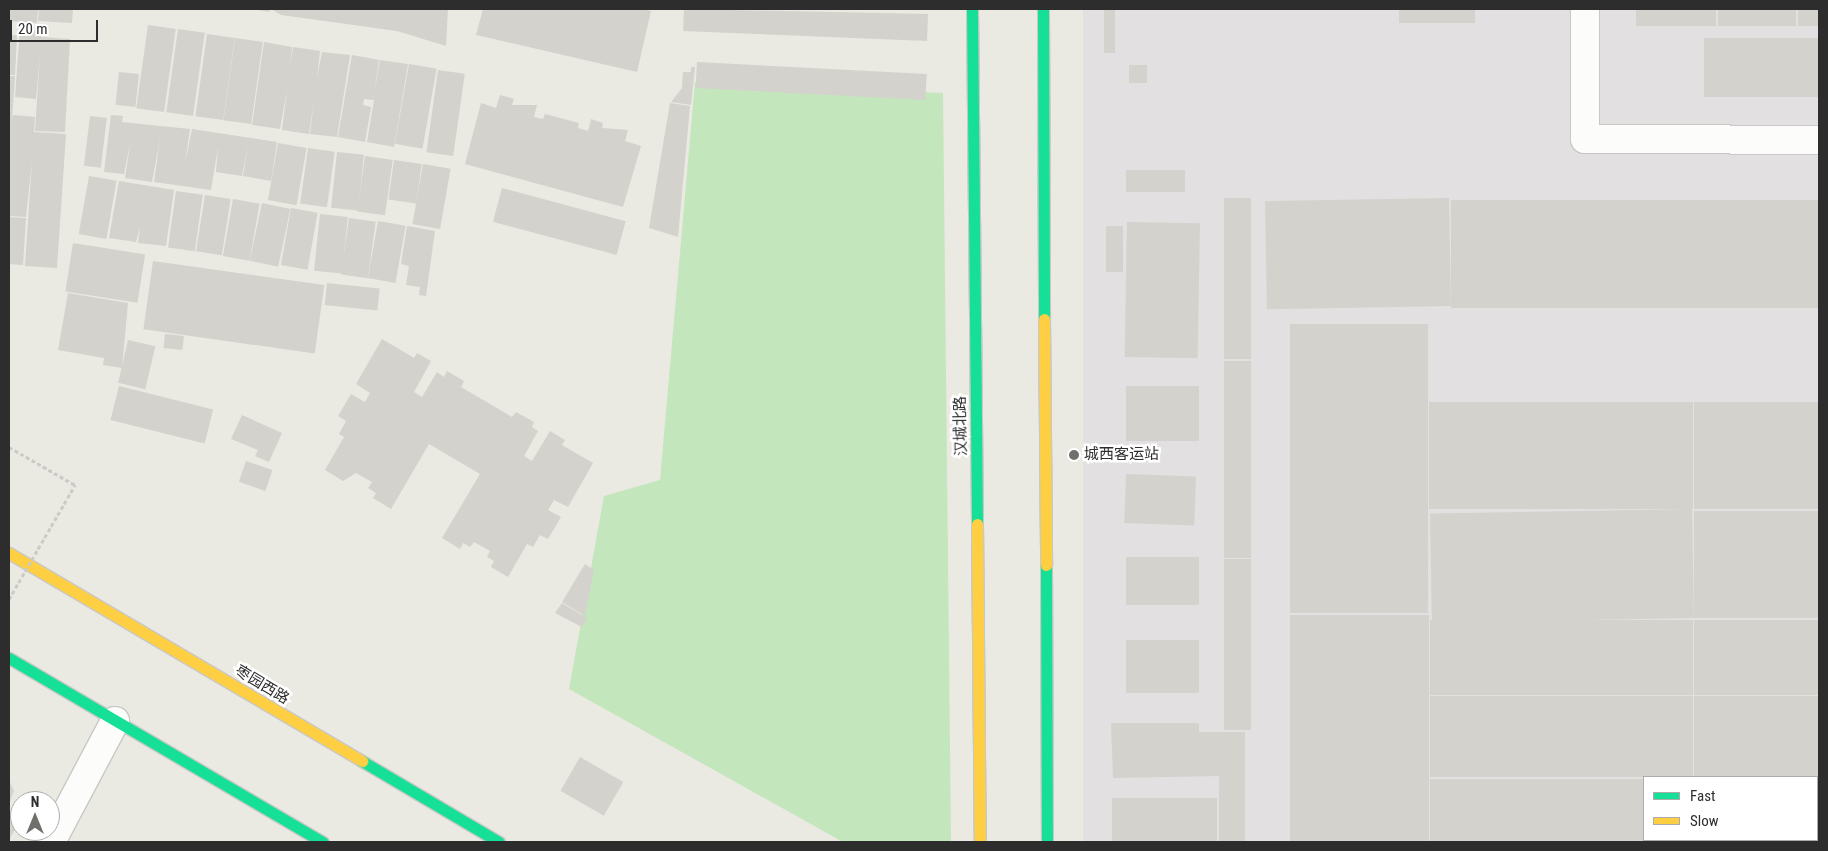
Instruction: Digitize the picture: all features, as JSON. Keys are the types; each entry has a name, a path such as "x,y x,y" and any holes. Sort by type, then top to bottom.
{"main road":[{"name":"汉城北路","path":"972,9 980,842"},
{"path":"1043,9 1047,842"},
{"name":"枣园西路","path":"9,553 499,842"},
{"path":"9,658 323,842"}],"street":[{"path":"1586,9 1585,139 1819,140"},
{"path":"51,842 115,721"}],"path":[{"path":"9,447 75,485 9,598"}],"shaded area":[{"path":"1083,9 1819,9 1819,842 1083,842"}],"green space":[{"path":"695,82 943,93 951,842 843,842 569,689 604,496 660,480"}],"building":[{"path":"9,9 38,9 37,23 9,21"},
{"path":"39,9 73,9 72,23 38,21"},
{"path":"252,9 270,9 269,12"},
{"path":"271,9 448,9 446,46 397,31 281,15"},
{"path":"483,9 641,9 651,11 637,72 476,35"},
{"path":"684,9 928,14 927,41 683,31"},
{"path":"1104,9 1115,9 1115,53 1104,53"},
{"path":"1399,9 1475,9 1475,23 1399,23"},
{"path":"1636,9 1716,9 1716,26 1636,26"},
{"path":"1718,9 1796,9 1796,26 1718,26"},
{"path":"1798,9 1819,9 1819,26 1798,26"},
{"path":"148,25 176,29 164,112 136,108"},
{"path":"20,29 42,31 41,37 70,39 65,132 35,131 40,55 36,99 15,97"},
{"path":"178,29 205,33 193,116 166,112"},
{"path":"207,34 235,38 223,120 195,116"},
{"path":"9,35 17,35 15,75 9,75"},
{"path":"235,38 263,42 251,124 223,120"},
{"path":"1704,38 1819,38 1819,97 1704,97"},
{"path":"264,42 292,47 290,66 293,47 320,51 317,78 322,52 350,55 337,137 310,134 314,100 309,134 282,130 287,90 280,129 252,125"},
{"path":"352,55 379,60 374,95 380,60 408,64 394,147 367,142 374,100 364,99 363,105 371,107 365,142 338,137"},
{"path":"697,62 927,74 925,100 696,88"},
{"path":"409,64 437,69 423,149 395,144"},
{"path":"1129,65 1147,65 1147,83 1129,83"},
{"path":"691,67 695,67 691,105 671,102 682,88 683,72 691,72"},
{"path":"438,70 465,74 453,156 426,152"},
{"path":"119,72 139,74 135,107 116,105"},
{"path":"9,76 15,76 12,120 13,115 35,117 34,132 66,134 57,268 25,266 32,161 26,217 9,216"},
{"path":"500,95 514,99 512,105 537,105 534,117 543,119 545,114 579,123 578,128 588,131 591,119 603,123 602,128 628,130 625,141 641,146 623,207 465,164 481,103 496,108"},
{"path":"670,103 690,106 678,237 649,228"},
{"path":"111,115 123,116 122,122 190,129 185,164 192,129 277,142 271,181 243,176 248,145 242,176 216,172 218,147 211,190 154,182 160,139 152,182 125,178 131,139 124,174 104,172"},
{"path":"90,116 107,118 101,168 84,166"},
{"path":"278,143 307,148 296,205 268,200"},
{"path":"308,148 335,152 327,207 300,203"},
{"path":"337,152 364,155 358,211 331,208"},
{"path":"365,156 393,160 385,215 357,211"},
{"path":"394,160 422,164 416,204 388,200"},
{"path":"423,164 451,169 440,229 412,224"},
{"path":"1126,170 1185,170 1185,192 1126,192"},
{"path":"89,176 117,181 106,239 79,234"},
{"path":"119,181 174,190 166,246 138,243 140,227 136,242 109,238"},
{"path":"502,188 626,221 617,255 493,222"},
{"path":"176,191 203,195 195,251 168,247"},
{"path":"205,195 231,199 222,255 196,251"},
{"path":"1224,198 1251,198 1251,359 1224,359"},
{"path":"1449,198 1451,306 1267,309 1265,201"},
{"path":"233,199 260,204 250,261 223,256"},
{"path":"1451,200 1819,200 1819,308 1451,308"},
{"path":"262,203 290,209 278,267 250,261"},
{"path":"291,208 318,213 308,270 281,265"},
{"path":"320,214 348,217 342,274 314,271"},
{"path":"9,217 26,218 23,265 9,264"},
{"path":"349,218 376,222 368,278 341,274"},
{"path":"378,221 406,226 396,283 368,278"},
{"path":"1127,222 1200,223 1198,358 1125,357"},
{"path":"407,226 435,231 426,296 419,295 420,287 406,285 409,266 401,264"},
{"path":"1106,226 1123,226 1123,272 1106,272"},
{"path":"73,243 145,254 137,303 65,291"},
{"path":"153,261 324,285 315,353 143,329"},
{"path":"327,283 380,289 377,310 325,305"},
{"path":"68,293 128,303 122,368 103,365 104,358 58,350"},
{"path":"1290,324 1428,324 1428,613 1290,613"},
{"path":"165,334 184,336 182,350 164,348"},
{"path":"382,339 414,358 417,353 431,361 414,392 422,397 437,372 444,377 447,371 464,381 461,387 512,417 516,412 534,422 532,427 538,431 524,456 532,461 550,431 565,440 562,445 593,463 568,507 554,500 548,510 561,517 548,539 540,535 533,547 527,544 508,577 491,567 494,561 487,557 490,551 474,542 470,547 463,543 460,549 442,538 480,474 429,444 391,509 373,498 376,493 368,488 372,482 356,473 343,481 325,470 344,437 339,434 346,421 338,416 351,394 365,402 370,393 356,384"},
{"path":"128,340 155,346 145,389 118,383"},
{"path":"1224,361 1251,361 1251,558 1224,558"},
{"path":"119,386 213,409 205,443 111,420"},
{"path":"1126,386 1199,386 1199,441 1126,441"},
{"path":"1429,402 1693,402 1693,509 1429,509"},
{"path":"1694,402 1819,402 1819,509 1694,509"},
{"path":"242,415 282,433 269,462 255,456 258,450 231,439"},
{"path":"246,461 272,470 265,491 239,482"},
{"path":"1126,474 1196,476 1194,525 1124,523"},
{"path":"1692,509 1694,618 1432,623 1430,514"},
{"path":"1694,511 1819,511 1819,618 1694,618"},
{"path":"1126,557 1199,557 1199,605 1126,605"},
{"path":"1224,559 1251,559 1251,730 1224,730"},
{"path":"585,564 594,570 585,616 562,602"},
{"path":"562,603 587,618 582,627 555,613"},
{"path":"1290,615 1429,615 1429,842 1290,842"},
{"path":"1430,620 1693,620 1693,695 1430,695"},
{"path":"1694,620 1819,620 1819,695 1694,695"},
{"path":"1126,640 1199,640 1199,693 1126,693"},
{"path":"1430,696 1693,696 1693,776 1430,777"},
{"path":"1694,696 1819,696 1819,777 1694,776"},
{"path":"1111,723 1199,723 1199,732 1219,732 1219,776 1113,778"},
{"path":"1219,732 1245,732 1245,842 1219,842"},
{"path":"580,757 623,782 604,816 560,791"},
{"path":"1430,779 1643,779 1643,841 1693,842 1430,842"},
{"path":"9,780 14,791 10,791 9,804"},
{"path":"1112,798 1217,798 1217,842 1112,842"},
{"path":"1818,810 1819,842 1694,842 1818,841"}],"traffic: fast":[{"path":"972,9 977,524"},
{"path":"1043,9 1044,319"},
{"path":"1046,565 1047,842"},
{"path":"9,658 323,842"},
{"path":"362,761 499,842"}],"traffic: slow":[{"path":"1044,319 1046,565"},
{"path":"977,524 980,842"},
{"path":"9,553 362,761"}],"place":[{"name":"城西客运站","path":"1074,455"}]}
